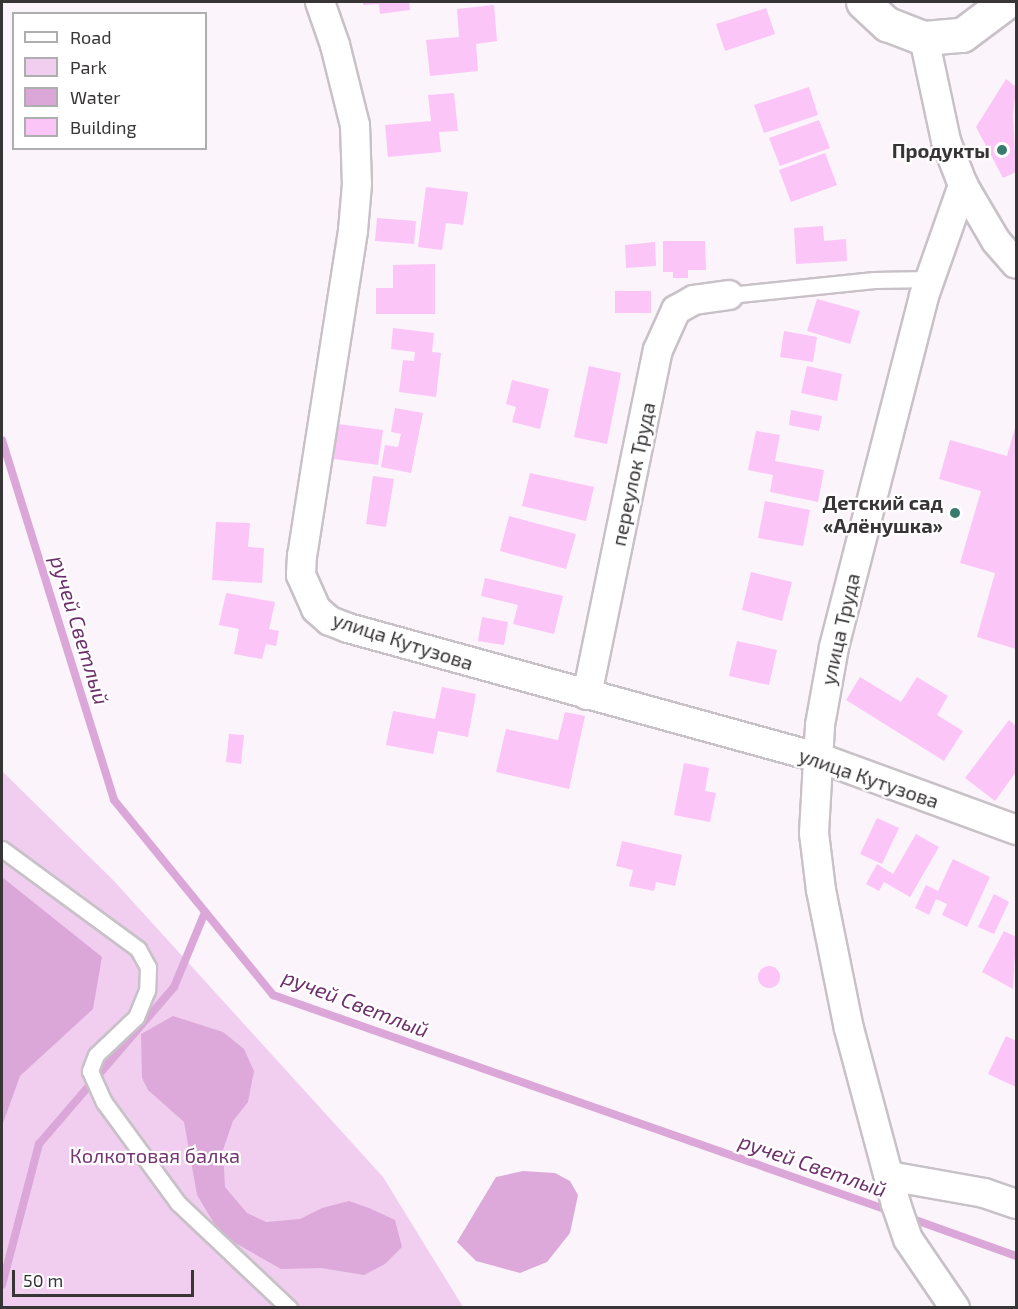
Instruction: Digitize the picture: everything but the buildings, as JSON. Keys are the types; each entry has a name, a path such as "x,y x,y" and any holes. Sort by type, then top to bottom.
{"street":[{"name":"улица Кутузова","path":"320,2 335,45 355,125 357,184 345,283 304,532 301,575 306,592 323,615 348,628 817,757 1017,830"},
{"path":"863,2 887,24 924,38 962,35 996,13 1006,2"},
{"path":"924,38 946,141 963,185 996,241 1017,264"},
{"name":"улица Труда","path":"955,1308 905,1232 896,1204 849,1029 821,890 814,833 817,757 834,647 930,279 963,185"},
{"name":"переулок Труда","path":"587,695 662,339 676,310 694,300 729,295"},
{"path":"889,1176 984,1192 1017,1204"}],"lane":[{"path":"729,295 930,279"},
{"path":"2,849 138,949 148,967 147,990 136,1017 96,1055 90,1071 104,1102 178,1203 289,1308"}],"green space":[{"name":"Колкотовая балка","path":"2,771 114,881 383,1177 463,1307 2,1307"}],"shaded area":[{"path":"173,1016 223,1032 244,1049 254,1071 248,1102 233,1121 223,1150 225,1187 247,1213 266,1222 300,1219 322,1208 349,1201 369,1208 395,1220 402,1247 385,1264 364,1275 321,1268 281,1269 221,1235 197,1195 184,1122 148,1090 142,1078 141,1034"},
{"path":"523,1171 555,1173 570,1181 578,1195 570,1233 547,1262 520,1273 476,1261 457,1242 496,1177"}],"water":[{"path":"2,877 102,957 93,1009 20,1076 2,1126"}],"waterway":[{"name":"ручей Светлый","path":"2,440 114,800 273,995 890,1211"},
{"path":"2,1285 39,1144 174,987 205,912"},
{"name":"ручей Светлый","path":"907,1217 1016,1256"}],"place":[{"name":"Продукты","path":"1002,150"},
{"name":"Детский сад «Алёнушка»","path":"955,513"}]}
